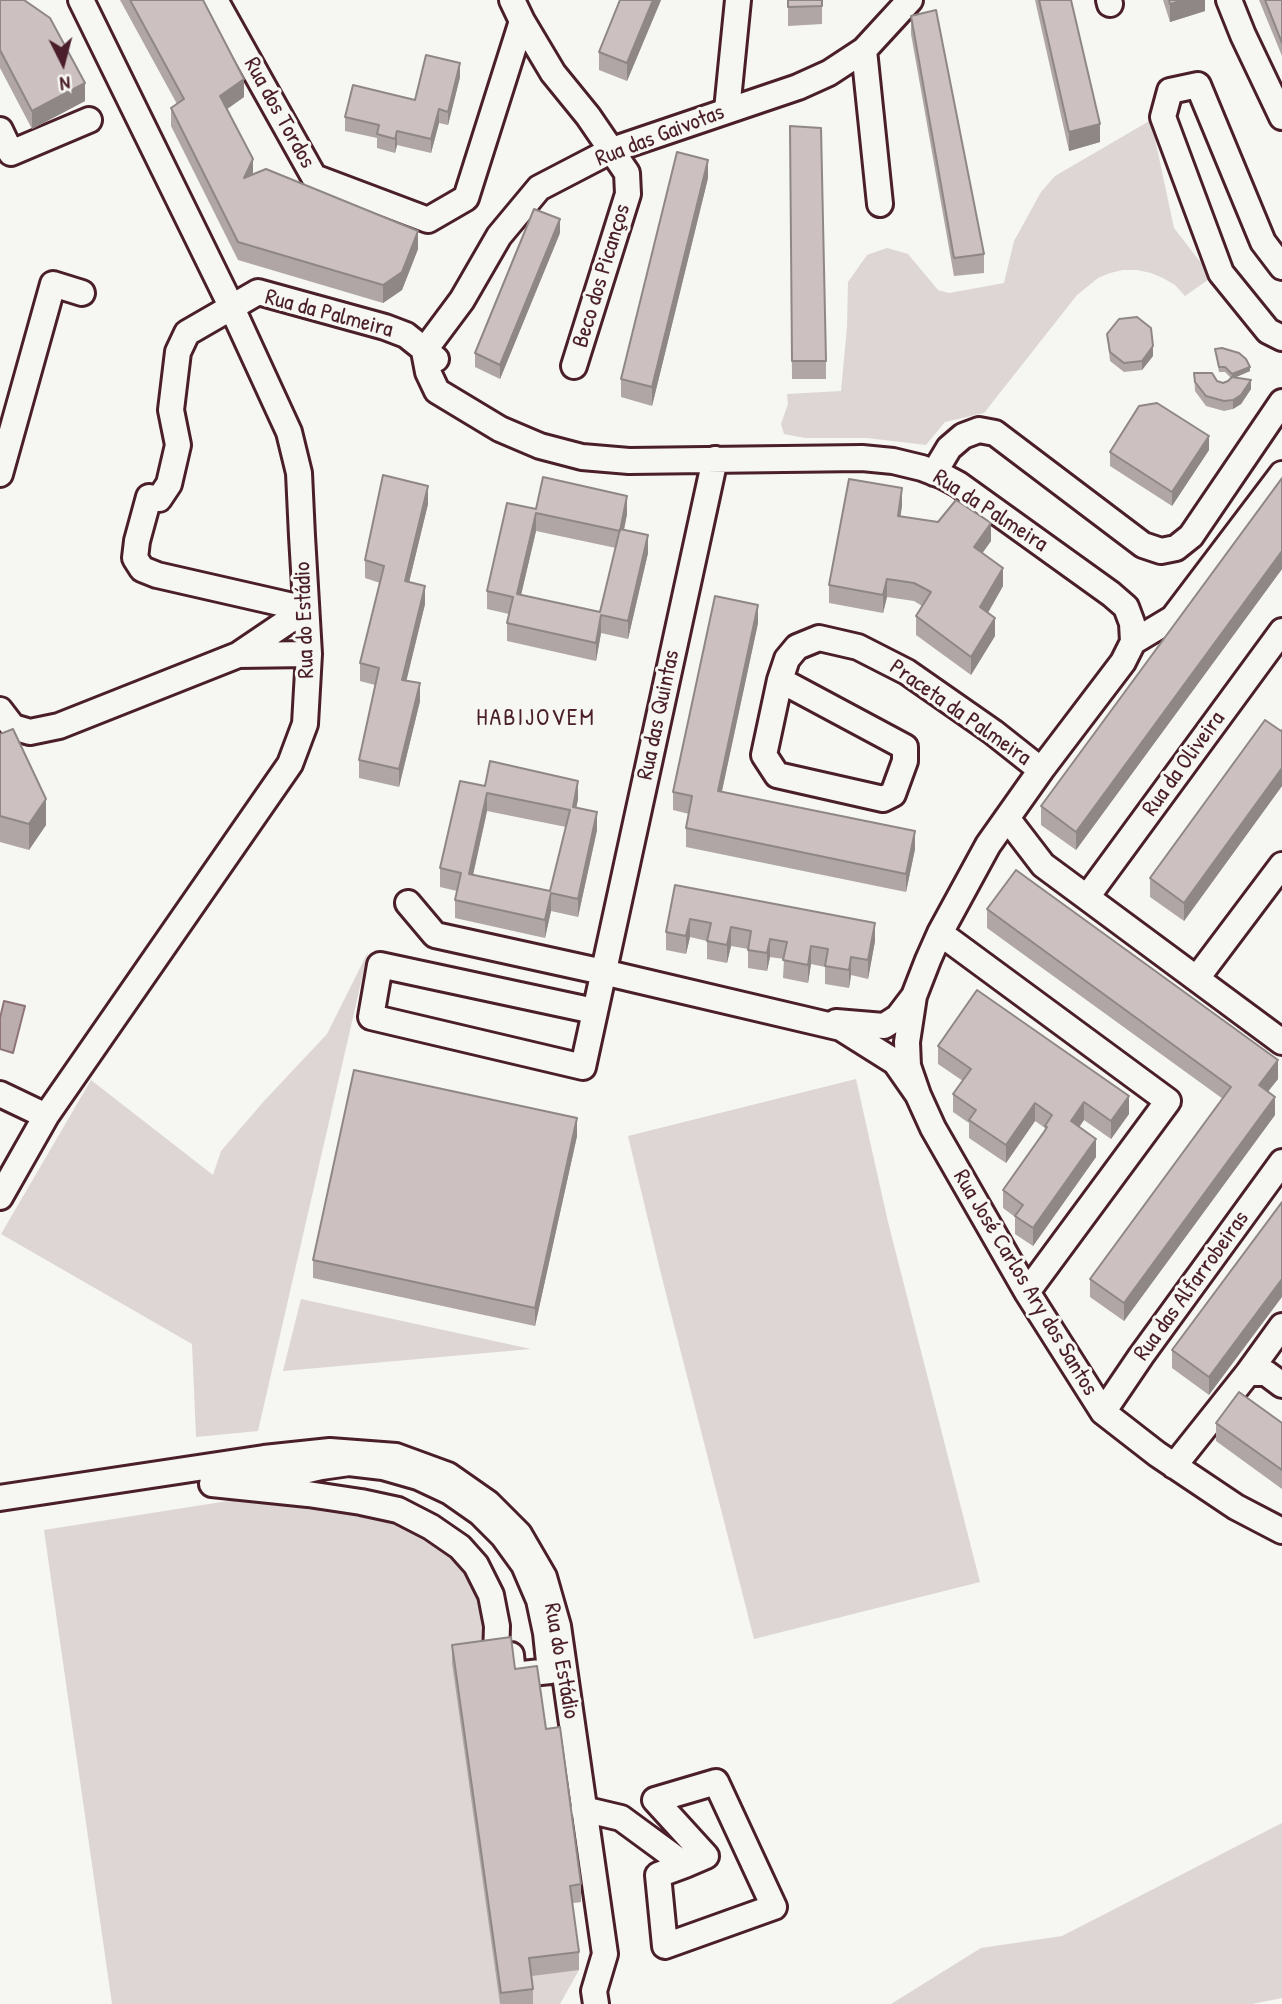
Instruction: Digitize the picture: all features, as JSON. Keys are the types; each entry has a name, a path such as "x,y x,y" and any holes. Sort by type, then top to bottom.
{"street":[{"name":"Rua do Estádio","path":"0,1197 46,1116 290,764 305,724 309,654 299,473 291,442 279,409 232,308 81,0"},
{"name":"Rua dos Tordos","path":"215,0 314,177 428,220 466,198 517,10"},
{"path":"727,110 738,0"},
{"name":"Rua das Gaivotas","path":"424,351 462,300 499,236 540,188 612,150 798,87 829,73 864,50 910,0"},
{"path":"1229,0 1282,117"},
{"name":"Rua dos Tordos","path":"517,10 554,74 612,150"},
{"path":"864,50 880,204"},
{"path":"1282,267 1263,242 1198,85 1170,91 1163,117 1221,273 1268,331 1282,338"},
{"path":"0,130 11,153 89,120"},
{"name":"Beco dos Picanços","path":"574,366 628,194 628,173 612,150"},
{"path":"0,474 53,284 82,293"},
{"name":"Rua da Palmeira","path":"306,609 157,575 142,569 135,558 149,496 159,499 169,484 178,445 171,410 178,352 187,333 258,292 406,335 443,364 469,411 500,429 540,446 582,457 629,461 862,458 922,468 958,484 1111,594 1126,607 1132,623 1133,642"},
{"path":"934,473 949,448 963,436 979,430 995,433 1143,545 1161,551 1176,548 1192,536 1282,401"},
{"name":"Rua das Quintas","path":"594,1012 380,965 371,1017 583,1067 715,459"},
{"path":"918,1095 908,1066 907,1042 914,996 940,933 988,845 1123,662 1133,642 1173,618 1282,474"},
{"path":"0,745 59,726 238,655 306,609"},
{"name":"Rua da Oliveira","path":"1087,897 1282,631"},
{"name":"Praceta da Palmeira","path":"780,680 905,747 905,761 893,794 883,799 777,775 764,755 780,680 786,659 797,647 819,638 858,647 908,672 993,732 1041,770"},
{"path":"238,655 309,654"},
{"path":"0,710 13,727 30,732 59,726"},
{"path":"1007,818 1044,865 1282,1042"},
{"path":"988,845 1044,865"},
{"path":"1197,978 1282,865"},
{"name":"Rua José Carlos Ary dos Santos","path":"408,903 435,935 841,1028 895,1062 918,1095 933,1128 1027,1292 1103,1412 1174,1466 1236,1507 1282,1531"},
{"path":"940,933 1168,1101 1027,1292"},
{"name":"Rua José Carlos Ary dos Santos","path":"797,1017 884,1026 898,1017 914,996"},
{"path":"0,1094 46,1116"},
{"name":"Rua das Alfarrobeiras","path":"1103,1412 1282,1162"},
{"path":"1174,1466 1282,1326"},
{"path":"1248,1373 1266,1373 1282,1385"},
{"name":"Rua do Estádio","path":"0,1498 264,1458 330,1451 396,1456 448,1475 488,1503 519,1534 544,1577 558,1626 605,1954 594,1991 596,2004"},
{"path":"349,1464 383,1467 418,1477 450,1492 480,1513 503,1536 524,1564 539,1600 550,1671 513,1675 511,1655 496,1657 497,1626 491,1595 476,1565 460,1546 431,1527 398,1510 361,1502 212,1484 282,1476 321,1466 349,1464"},
{"path":"716,1782 774,1906 665,1946 658,1875 685,1865 706,1856 655,1800 716,1782"},
{"path":"583,1809 621,1818 685,1865"}],"shaded area":[{"path":"1151,120 1174,228 1212,277 1185,296 1175,285 1163,278 1137,270 1123,270 1098,278 1077,295 984,413 945,422 926,445 867,438 805,438 784,434 781,424 788,404 787,394 841,391 848,282 867,255 887,248 908,254 938,290 949,293 1004,283 1014,241 1041,192 1055,176"},
{"path":"368,952 258,1431 196,1437 192,1344 1,1234 91,1080 213,1175 221,1151 327,1034"},
{"path":"4,1001 25,1006 13,1053 0,1049 0,1018"},
{"path":"856,1079 888,1222 980,1582 754,1639 628,1136"},
{"path":"301,1299 531,1349 283,1371"},
{"path":"274,1497 406,1522 472,1565 546,1747 581,1902 570,1904 579,1970 560,2004 112,2004 44,1530 234,1500"},
{"path":"1282,1823 1282,1998 1252,2004 891,2004 981,1948 1062,1936"}],"building":[{"path":"0,0 24,0 50,18 85,83 32,111 0,50"},
{"path":"130,0 203,0 244,79 220,96 253,159 244,178 266,169 418,231 402,272 383,285 238,242 171,108 184,99"},
{"path":"620,0 653,0 627,63 599,52"},
{"path":"788,0 822,0 822,6 788,7"},
{"path":"1039,0 1071,0 1100,124 1069,132"},
{"path":"1265,0 1282,0 1282,43"},
{"path":"936,10 984,254 954,258 911,16"},
{"path":"426,55 460,63 448,112 439,109 431,139 397,131 395,139 377,134 379,125 345,117 353,85 415,100"},
{"path":"790,126 821,128 826,361 792,361"},
{"path":"677,152 708,160 652,387 621,379"},
{"path":"534,209 560,219 500,365 475,353"},
{"path":"1137,317 1151,328 1153,346 1142,361 1124,363 1110,352 1107,334 1119,319"},
{"path":"1222,348 1239,353 1250,367 1232,374 1225,367 1219,367 1215,349"},
{"path":"1194,373 1212,373 1217,381 1223,383 1232,377 1251,380 1241,395 1224,401 1206,396 1195,382"},
{"path":"1157,403 1209,436 1172,492 1110,452 1139,406"},
{"path":"383,475 428,486 405,581 425,586 402,680 420,683 399,769 359,760 379,668 360,663 384,566 365,560"},
{"path":"543,477 627,496 620,529 648,535 628,621 601,615 596,643 507,623 513,597 487,591 507,503 536,509","holes":["536,513 620,531 600,612 517,594"]},
{"path":"1282,478 1282,551 1076,832 1041,806"},
{"path":"849,479 902,488 898,516 938,522 956,500 991,523 974,547 1003,568 980,607 995,618 971,657 916,616 931,592 914,583 887,579 883,595 829,585"},
{"path":"715,596 758,605 718,791 915,831 906,874 686,828 692,796 673,792"},
{"path":"1265,720 1282,730 1282,768 1184,903 1150,878"},
{"path":"13,729 46,799 29,824 0,816 0,734"},
{"path":"490,761 578,781 573,807 597,812 578,899 551,893 545,920 455,900 461,873 440,868 460,781 485,786","holes":["487,793 570,810 550,891 469,874"]},
{"path":"1016,870 1278,1060 1259,1085 1275,1097 1124,1303 1090,1279 1231,1087 987,909"},
{"path":"675,885 875,923 868,960 851,957 849,970 825,966 828,949 811,946 808,965 783,960 787,942 770,939 767,953 748,950 751,931 731,927 727,945 707,941 711,923 690,919 686,936 666,932"},
{"path":"977,990 1129,1096 1111,1121 1084,1102 1071,1121 1096,1139 1033,1228 1015,1216 1023,1205 1003,1190 1044,1132 1052,1115 1035,1103 1006,1145 969,1120 976,1110 953,1094 971,1069 938,1046"},
{"path":"354,1070 577,1118 535,1308 313,1260"},
{"path":"1282,1202 1282,1279 1209,1377 1172,1350"},
{"path":"1239,1392 1282,1423 1282,1470 1216,1423"},
{"path":"511,1637 515,1669 537,1666 546,1729 560,1727 581,1884 570,1886 579,1952 529,1958 533,1989 501,1993 452,1645"}],"district":[{"name":"HABIJOVEM","path":"536,719"}]}
